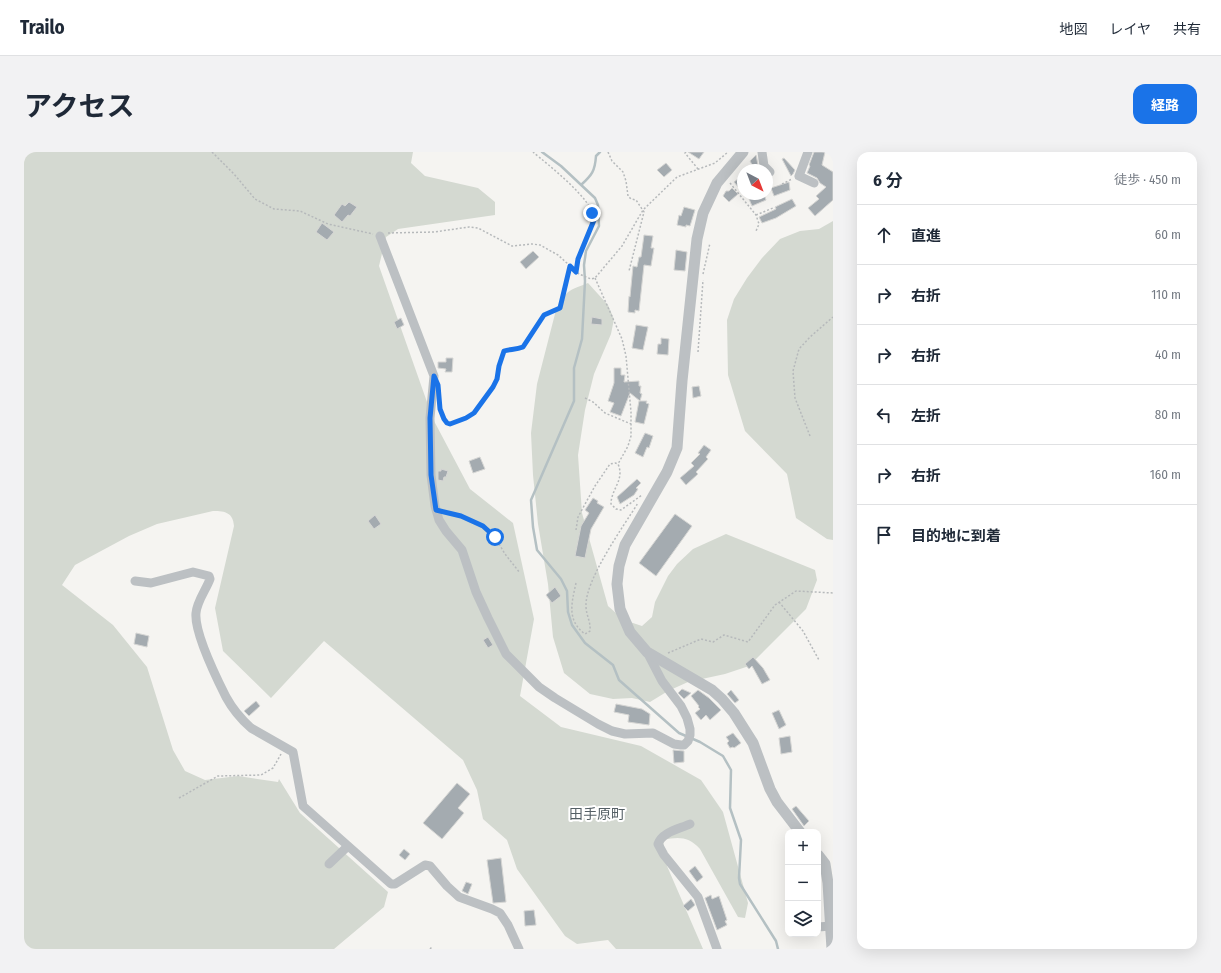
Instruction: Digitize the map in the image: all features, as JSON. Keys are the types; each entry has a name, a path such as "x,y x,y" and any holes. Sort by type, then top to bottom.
{"street":[{"path":"380,236 434,376 430,418 431,475 436,510 439,520 462,550 476,592 506,654 529,678 555,698 612,731 625,734 653,733 674,744 684,745 689,738 690,729 687,718 681,706 662,681 647,652 630,632 620,609 617,584 619,566 626,545 668,472 677,448 682,381 699,274 698,239 703,213 717,183 743,152"},
{"path":"762,152 764,164"},
{"path":"808,152 799,176 814,183"},
{"path":"135,581 151,583 193,572 209,576 210,579 198,604 196,615 201,642 227,698 246,723 251,728 293,752 303,806 391,884 395,884 425,865 430,866 447,886 460,897 492,909 500,914 508,925 519,949"},
{"path":"647,652 712,690 734,713 753,743 770,789 777,802 798,829"},
{"path":"690,824 666,834 662,837 658,844 664,855 698,897 717,949"},
{"path":"329,864 348,846"},
{"path":"821,858 825,864 832,931 832,949"},
{"path":"821,928 832,931"}],"path":[{"path":"212,152 234,174 255,199 274,208 300,211 328,224 380,236 388,233 434,232 469,227 478,228 512,246 540,245 558,255 576,272 591,279 595,278 622,246 643,210 677,177 715,163 728,152"},
{"path":"532,152 570,183 582,197 592,213 594,220 578,259 576,272"},
{"path":"608,152 612,161 623,172 628,196 631,199 636,200 644,212 629,271"},
{"path":"686,152 685,153 698,169"},
{"path":"829,152 833,154"},
{"path":"722,176 735,189 756,215 759,224 756,231"},
{"path":"782,184 799,176"},
{"path":"756,215 773,208"},
{"path":"698,352 699,274 710,243"},
{"path":"440,403 444,419 450,424 466,418 474,413 497,379 499,366 504,351 523,347 544,315 560,308 570,266"},
{"path":"595,278 622,339 626,356 631,436 628,446 618,464 621,475 611,498 612,504 616,509 621,510 642,495"},
{"path":"810,436 795,398 793,371 799,349 810,336 833,317"},
{"path":"585,398 593,402 605,413 631,424"},
{"path":"576,530 578,517 595,486 610,464 618,464"},
{"path":"576,583 571,607 571,615 581,631 585,634 590,630 586,606 590,585 645,490"},
{"path":"436,510 461,516 483,526 495,537 505,554 520,573"},
{"path":"660,660 670,652 701,640 713,642 724,635 748,642 775,605 796,591 833,593"},
{"path":"779,602 803,631 820,660"},
{"path":"179,798 218,776 261,775 273,768 284,747"}],"shaded area":[{"path":"24,152 413,152 411,163 425,176 478,188 495,202 495,215 398,229 386,237 379,266 433,419 470,489 513,523 534,619 520,696 561,727 641,746 701,780 723,812 748,903 745,918 738,917 700,849 683,838 673,838 663,840 667,866 703,949 616,949 608,940 577,944 565,936 517,869 507,840 483,819 477,790 463,760 324,641 271,698 223,651 215,608 234,526 232,518 228,514 225,512 213,511 157,524 129,536 75,565 62,585 113,625 147,667 173,750 185,771 205,780 238,776 278,782 279,779 300,813 388,892 384,907 334,949 24,949"},
{"path":"833,221 833,540 827,539 796,518 787,474 745,431 728,375 727,320 734,299 747,278 762,258 780,239 800,231 819,229"},
{"path":"588,283 608,305 614,319 611,334 594,374 585,410 578,455 582,513 608,606 624,620 642,626 652,617 655,602 668,576 677,564 693,549 726,534 815,570 817,580 806,609 749,666 725,674 688,682 668,691 650,702 632,698 613,699 590,694 564,673 553,637 548,584 538,524 533,475 531,433 537,384 556,310 568,292"}],"building":[{"path":"688,152 704,152 699,159"},
{"path":"814,152 825,152 822,165 833,172 833,200 815,216 808,208 819,199 816,196 826,187 820,183 817,178 807,173"},
{"path":"756,155 758,164 752,164 750,161"},
{"path":"784,158 795,170 791,176 782,159"},
{"path":"666,163 672,170 664,177 657,170"},
{"path":"789,182 790,190 774,196 773,187"},
{"path":"732,188 737,195 729,202 723,196 726,191 729,191"},
{"path":"792,199 796,206 776,218 762,223 759,217"},
{"path":"749,200 766,200 752,206"},
{"path":"349,202 357,207 350,216 348,215 342,222 334,215 342,204 345,206"},
{"path":"684,207 695,210 690,226 686,225 686,227 677,225 679,215 681,216"},
{"path":"322,223 334,232 327,240 316,232"},
{"path":"644,235 653,236 651,248 654,248 651,266 644,265 639,311 635,310 635,313 628,312 633,266 637,267 639,257 641,257"},
{"path":"676,250 687,252 685,271 674,270"},
{"path":"533,251 539,257 526,269 520,262"},
{"path":"592,317 602,319 602,325 591,324"},
{"path":"401,318 404,325 397,329 394,322"},
{"path":"636,325 648,327 643,350 632,348"},
{"path":"661,338 669,339 668,355 657,354 658,344 661,344"},
{"path":"446,358 453,358 452,372 445,372 446,369 438,368 438,362 446,362"},
{"path":"614,368 621,368 621,375 625,375 624,382 639,381 639,386 641,386 640,393 642,394 640,401 630,393 621,416 610,412 614,403 608,401 614,383"},
{"path":"699,386 701,396 693,398 692,387"},
{"path":"639,401 647,401 646,403 649,404 644,424 635,422"},
{"path":"645,433 653,436 649,448 647,447 643,457 635,453"},
{"path":"704,445 711,450 706,457 708,459 696,472 698,474 686,485 680,478 694,466 691,463 700,454 698,453"},
{"path":"480,457 485,469 473,473 469,461"},
{"path":"441,469 448,471 443,481 438,480 438,471 441,471"},
{"path":"637,479 641,483 636,488 638,489 634,495 620,504 617,497"},
{"path":"593,498 598,501 597,503 604,507 591,529 585,558 575,556 581,526 589,513 585,510"},
{"path":"675,514 692,526 656,576 639,563"},
{"path":"375,515 381,524 374,529 368,521"},
{"path":"555,587 561,596 552,603 546,595"},
{"path":"136,633 149,636 147,647 134,644"},
{"path":"488,637 493,645 488,648 483,640"},
{"path":"753,657 763,668 770,680 762,684 752,666 749,669 745,664"},
{"path":"682,689 691,693 684,699 678,693"},
{"path":"698,690 721,710 710,720 706,715 701,720 695,713 700,709 691,696"},
{"path":"731,690 739,700 735,703 727,694"},
{"path":"256,701 260,706 249,716 244,711"},
{"path":"616,704 642,709 650,714 649,725 628,722 629,715 614,712"},
{"path":"779,710 786,725 779,729 772,713"},
{"path":"733,733 741,743 734,748 730,748 727,743 729,741 726,737"},
{"path":"790,736 792,752 781,754 779,738"},
{"path":"673,750 684,751 684,762 674,763"},
{"path":"457,783 470,794 458,808 464,813 442,839 423,823"},
{"path":"796,806 809,821 804,826 792,809"},
{"path":"404,849 410,854 405,860 399,855"},
{"path":"501,858 506,902 493,903 487,860"},
{"path":"695,866 703,877 697,882 689,871"},
{"path":"466,882 472,884 468,894 462,891"},
{"path":"711,895 712,899 719,896 727,920 725,921 727,925 717,930 705,898"},
{"path":"691,899 695,905 688,911 683,906"},
{"path":"534,910 536,925 525,926 524,911"}],"waterway":[{"path":"542,152 561,166 595,198 598,205 599,226 586,251 584,265 585,281 582,339 574,368 574,401 531,500 533,527 537,550 561,579 567,591 568,612 572,625 585,643 613,665 619,680 679,733 700,742 723,756 731,770 730,808 741,840 740,884 776,941 778,949"},
{"path":"581,185 592,172 595,165 596,156 600,152"}],"district":[{"name":"田手原町","path":"597,814"}],"route":[{"path":"495,537 483,526 461,516 436,510 431,475 430,418 434,376 438,385 440,409 447,423 450,424 457,420 466,418 474,413 497,379 499,366 504,351 523,347 540,319 544,315 560,308 570,266 576,272 578,259 594,220 592,213"}]}
